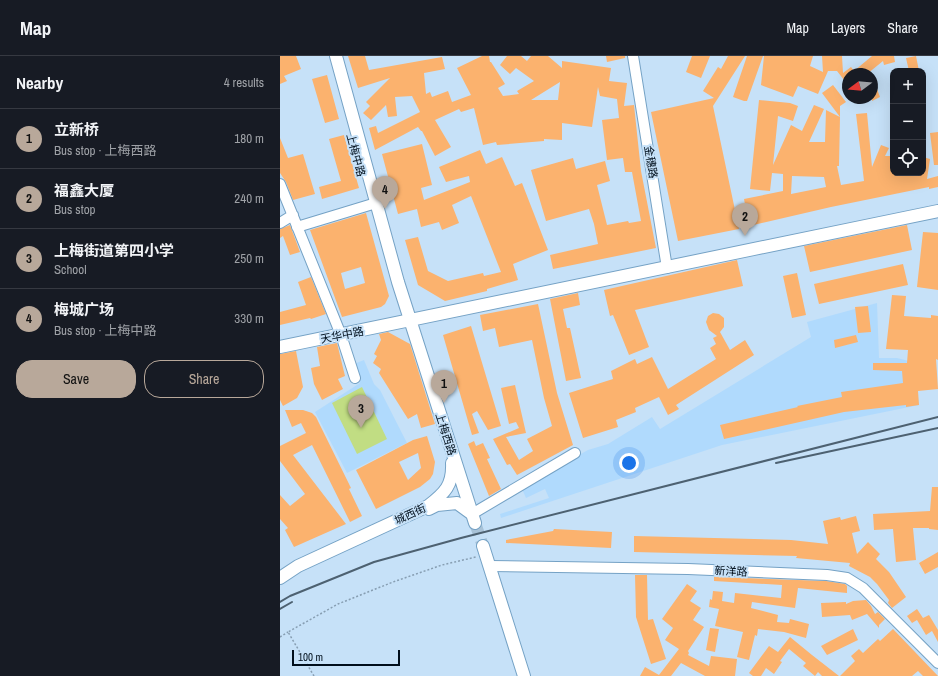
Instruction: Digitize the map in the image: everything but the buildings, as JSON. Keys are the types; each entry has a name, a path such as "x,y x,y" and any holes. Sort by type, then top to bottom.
{"main road":[{"name":"上梅中路","path":"329,56 407,322"},
{"name":"上梅中路","path":"336,56 373,204"},
{"name":"天华中路","path":"280,347 407,322 938,211"},
{"name":"上梅西路","path":"407,322 473,518"},
{"name":"城西街","path":"280,578 298,566 428,506 443,495 452,478 451,450"},
{"name":"城西街","path":"375,531 437,506 457,503 473,518"},
{"path":"481,551 490,566 524,676"}],"street":[{"name":"金穗路","path":"633,56 667,268"},
{"path":"280,184 341,335 355,378"},
{"path":"297,227 373,204"},
{"path":"280,223 293,215"},
{"path":"473,518 575,453"},
{"name":"新洋路","path":"490,566 688,569 827,575 847,578 863,588 938,663"}],"path":[{"path":"280,637 338,604 393,582 481,551"},
{"path":"288,632 314,676"}],"shaded area":[{"path":"877,303 879,358 897,358 913,362 919,405 722,445 501,518 500,514 549,498 545,489 526,498 522,489 554,469 588,450 608,444 652,417 660,429 811,337 807,322"},
{"path":"364,360 374,384 380,390 407,443 347,473 315,412 360,383 354,364"}],"green space":[{"path":"362,387 387,439 357,454 332,403"}],"tunnel":[{"path":"475,523 483,546"}],"railway":[{"path":"280,602 290,596 374,562 461,538 938,417"},
{"path":"776,463 938,428"},
{"path":"280,609 292,602"}],"place":[{"name":"梅城广场","path":"385,209"},
{"name":"福鑫大厦","path":"745,236"},
{"name":"立新桥","path":"444,403"},
{"name":"上梅街道第四小学","path":"361,428"}]}
